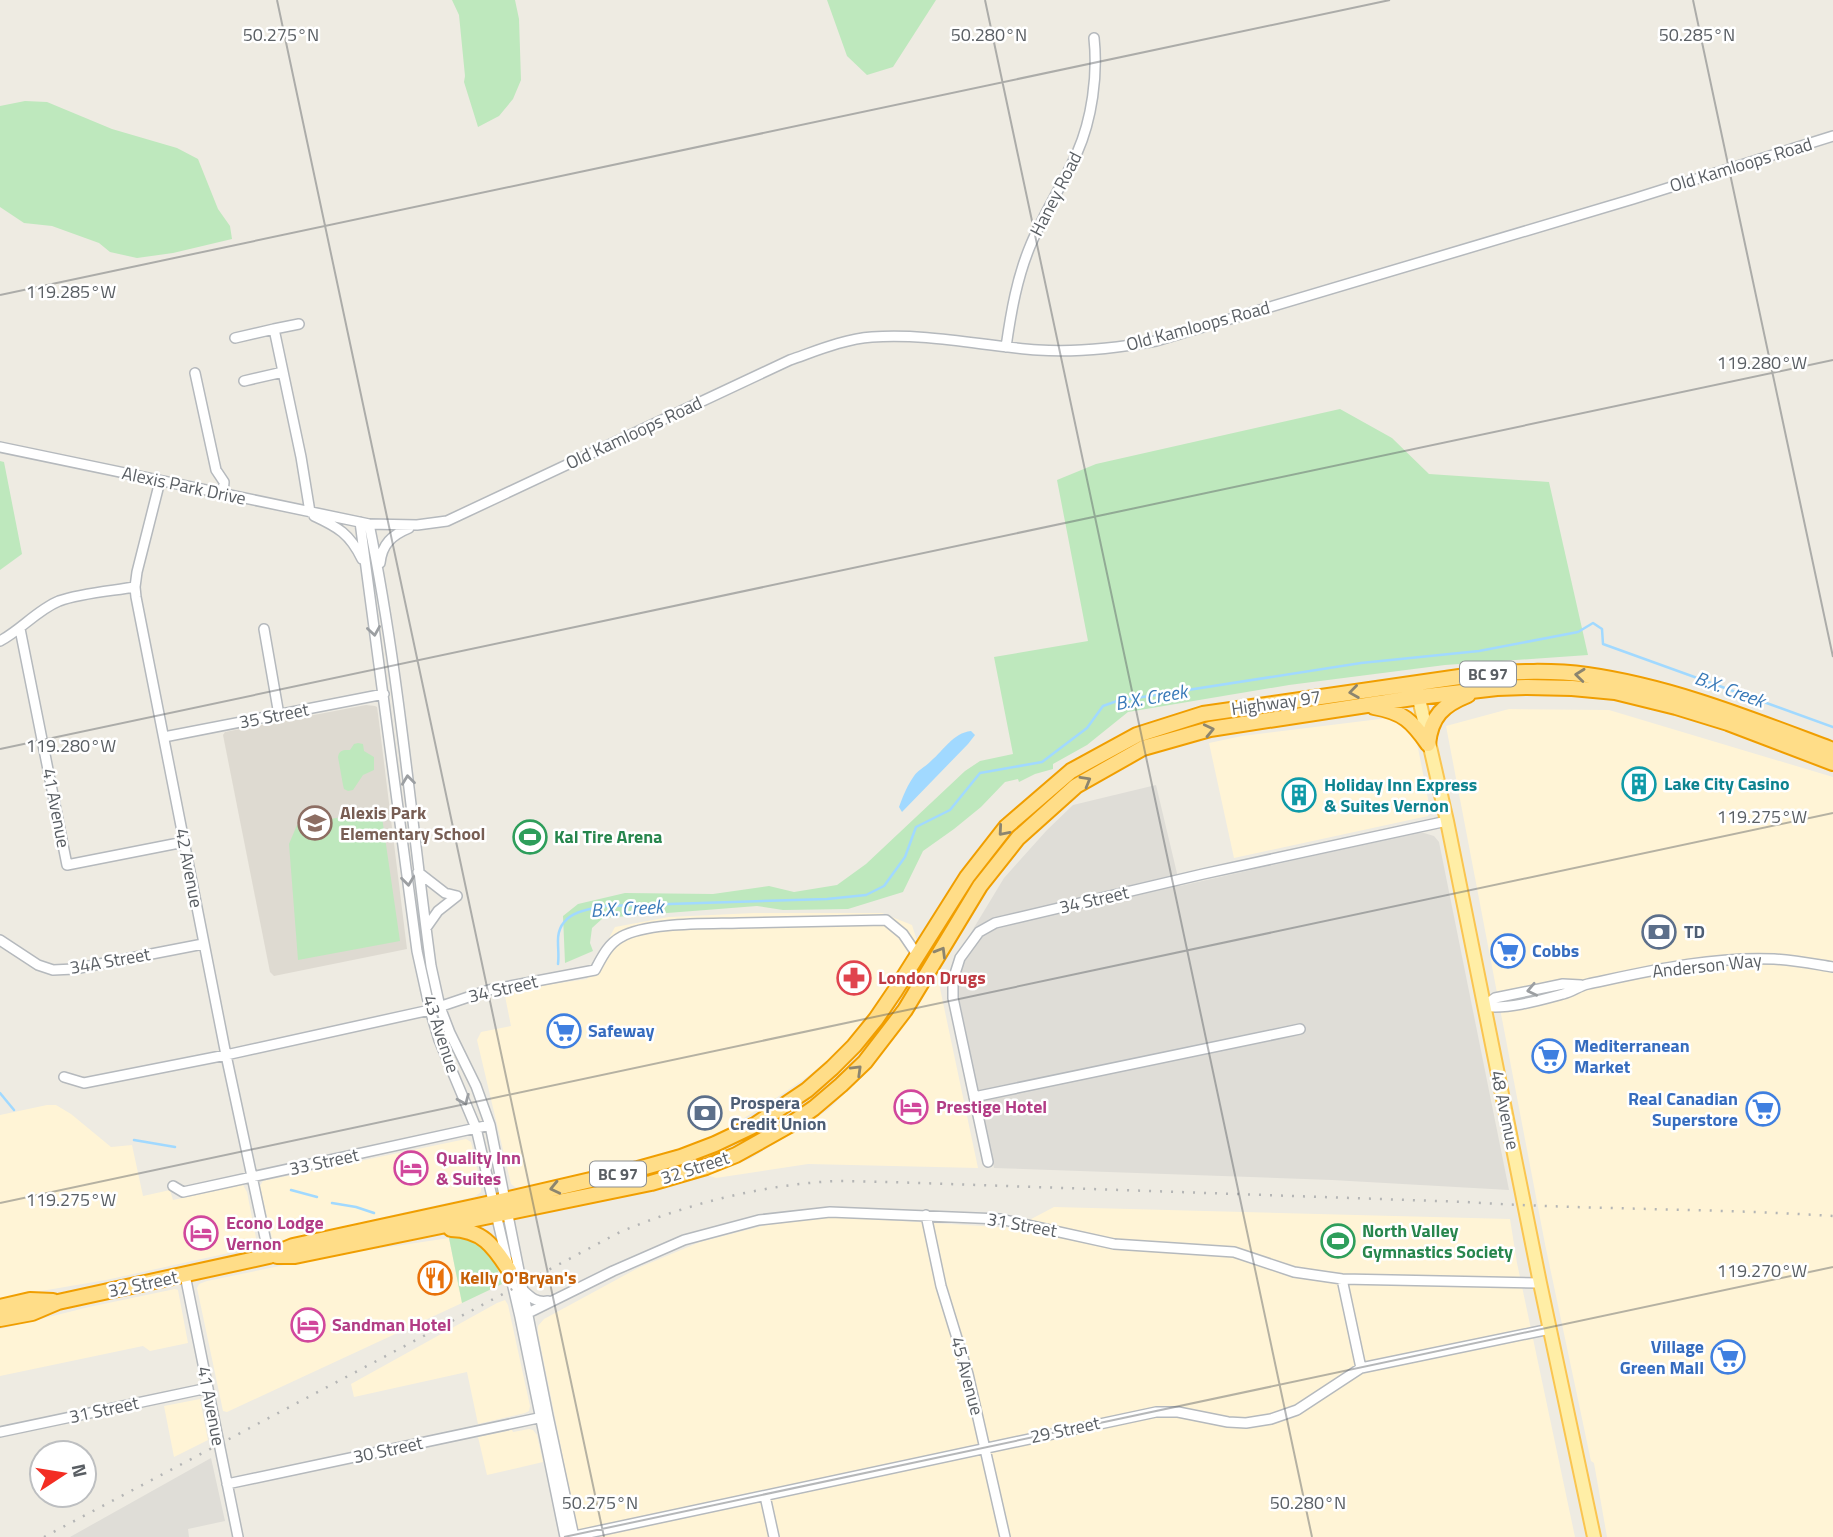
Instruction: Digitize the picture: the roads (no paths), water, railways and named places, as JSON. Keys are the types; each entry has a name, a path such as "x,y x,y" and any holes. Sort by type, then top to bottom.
{"highway":[{"name":"Highway 97","path":"905,1010 980,887 1017,838 1076,786 1143,748 1210,729 1358,706 1480,674 1522,671 1586,675 1685,697 1833,750"},
{"name":"Highway 97","path":"854,1046 876,1019 967,877 1006,827 1071,771 1137,735 1203,714 1417,690 1572,688 1615,692 1676,707 1728,723 1833,763"},
{"path":"1429,744 1435,717 1443,708 1486,689"},
{"path":"1358,706 1401,714 1418,729 1429,744"},
{"name":"32 Street","path":"0,1320 58,1302 269,1256 293,1246 678,1176 706,1167 736,1155 797,1120 865,1062 905,1010"},
{"name":"32 Street","path":"269,1256 295,1256 428,1228 681,1157 755,1125 807,1090 854,1046"},
{"path":"428,1228 472,1231 491,1245 509,1270"},
{"name":"32 Street","path":"0,1307 30,1300 58,1302"}],"main road":[{"name":"48 Avenue","path":"1417,690 1447,821 1594,1537"}],"street":[{"name":"Haney Road","path":"1006,347 1021,269 1031,242 1086,130 1096,56 1094,38"},
{"name":"Old Kamloops Road","path":"364,523 417,525 447,521 790,360 837,343 870,337 915,336 1006,347 1080,351 1119,348 1156,341 1633,199 1833,136"},
{"path":"235,338 299,324"},
{"path":"274,329 310,504 305,511 337,526 349,537 365,564"},
{"path":"244,381 283,372"},
{"path":"195,373 216,470 224,482 223,494"},
{"name":"Alexis Park Drive","path":"0,447 364,523"},
{"name":"42 Avenue","path":"160,481 135,587 203,944 269,1256"},
{"name":"43 Avenue","path":"364,523 365,564 417,951 439,1040 476,1128 500,1207 523,1290 524,1316"},
{"name":"43 Avenue","path":"364,523 379,572 398,696 431,966 440,1007 450,1034 476,1086 490,1125 509,1270 524,1316 565,1537"},
{"path":"379,572 380,555 387,543 399,532 417,525"},
{"path":"0,641 58,602 135,587"},
{"name":"41 Avenue","path":"20,629 67,865 184,842"},
{"path":"264,629 279,715"},
{"name":"35 Street","path":"164,737 384,694"},
{"name":"34 Street","path":"988,1162 953,998 953,980 960,958 979,932 995,923 1447,821"},
{"path":"418,872 445,893 457,896 438,911 426,928"},
{"name":"34 Street","path":"64,1077 84,1083 226,1055 430,1010 489,990 595,970 613,942 623,935 684,924 886,920 903,934 918,956"},
{"name":"34A Street","path":"0,940 38,965 53,970 74,969 203,944"},
{"name":"Anderson Way","path":"1484,1006 1506,1007 1565,993 1583,985 1673,967 1730,960 1775,959 1833,967"},
{"path":"974,1097 1300,1029"},
{"name":"33 Street","path":"173,1186 183,1192 490,1125"},
{"path":"755,1125 764,1140"},
{"name":"31 Street","path":"524,1316 612,1271 684,1240 759,1220 830,1212 1000,1219 1114,1244 1234,1252 1294,1272 1342,1279 1540,1283"},
{"name":"45 Avenue","path":"926,1215 942,1286 986,1447 1005,1537"},
{"name":"41 Avenue","path":"185,1275 239,1537"},
{"path":"1342,1279 1361,1368"},
{"path":"523,1290 535,1301 554,1300"},
{"name":"29 Street","path":"573,1537 1156,1412 1178,1412 1228,1422 1246,1423 1271,1419 1297,1410 1361,1368 1550,1329"},
{"name":"31 Street","path":"0,1432 208,1388"},
{"name":"43 Avenue","path":"544,1417 573,1537"},
{"name":"30 Street","path":"227,1484 544,1417"},
{"path":"765,1496 774,1537"}],"water":[{"path":"971,731 975,735 968,744 902,812 899,807 916,774 954,738"}],"waterway":[{"name":"B.X. Creek","path":"558,964 558,942 562,925 573,915 589,909 606,906 827,899 866,895 884,886 905,857 916,827 950,810 980,773 1042,762 1087,728 1103,706 1117,701 1361,663 1479,651 1578,632 1593,623 1602,629 1603,644 1833,727"},
{"name":"B.X. Creek","path":"0,1093 14,1110"},
{"name":"B.X. Creek","path":"134,1140 175,1147"},
{"name":"B.X. Creek","path":"291,1190 317,1197"},
{"name":"B.X. Creek","path":"332,1203 374,1213"}],"railway":[{"path":"44,1537 620,1232 693,1206 743,1193 829,1181 891,1182 1833,1216"}],"place":[{"name":"Lake City Casino","path":"1639,784"},
{"name":"Holiday Inn Express & Suites Vernon","path":"1299,795"},
{"name":"Alexis Park Elementary School","path":"315,823"},
{"name":"Kal Tire Arena","path":"530,837"},
{"name":"TD","path":"1659,932"},
{"name":"Cobbs","path":"1508,951"},
{"name":"London Drugs","path":"854,978"},
{"name":"Safeway","path":"564,1031"},
{"name":"Mediterranean Market","path":"1549,1056"},
{"name":"Prestige Hotel","path":"911,1107"},
{"name":"Real Canadian Superstore","path":"1763,1109"},
{"name":"Prospera Credit Union","path":"705,1113"},
{"name":"Quality Inn & Suites","path":"411,1168"},
{"name":"Econo Lodge Vernon","path":"201,1233"},
{"name":"North Valley Gymnastics Society","path":"1338,1241"},
{"name":"Kelly O'Bryan's","path":"435,1278"},
{"name":"Sandman Hotel","path":"308,1325"},
{"name":"Village Green Mall","path":"1728,1357"}]}
